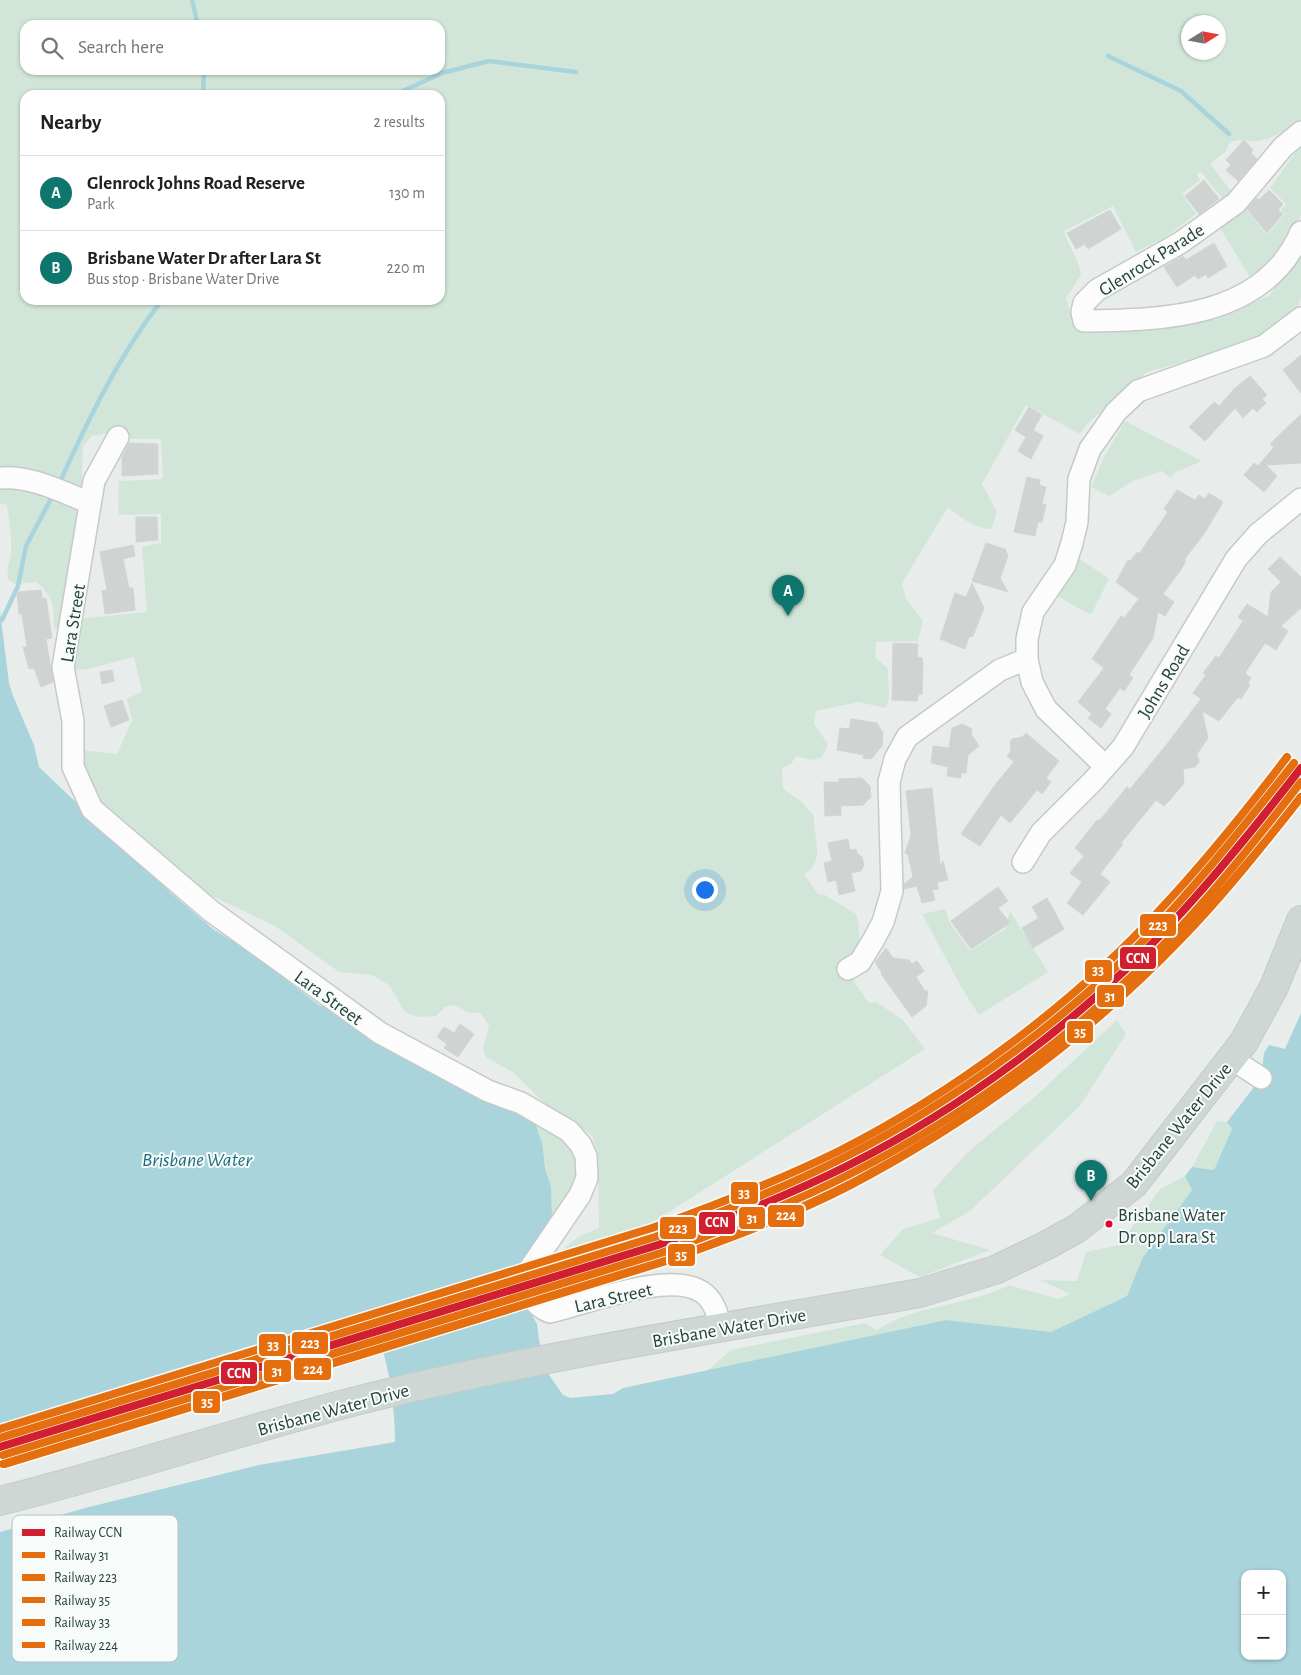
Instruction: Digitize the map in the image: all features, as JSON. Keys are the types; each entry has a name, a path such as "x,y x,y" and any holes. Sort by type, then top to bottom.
{"main road":[{"name":"Brisbane Water Drive","path":"0,1501 64,1486 382,1395 562,1355 920,1293 995,1270 1076,1229 1134,1184 1232,1058 1260,1015 1301,920"}],"street":[{"name":"Glenrock Parade","path":"1301,132 1283,147 1236,204 1180,244 1097,290 1084,303 1082,312 1084,321 1179,314 1212,308 1238,299 1263,284 1281,264 1301,232"},
{"path":"1105,766 1046,709 1032,682 1027,659 1027,639 1033,612 1064,565 1072,543 1078,522 1079,480 1090,449 1116,412 1138,392 1264,346 1301,318"},
{"name":"Lara Street","path":"118,437 94,481 63,667 73,721 73,767 92,809 211,911 380,1033 488,1091 521,1103 569,1131 581,1145 586,1156 587,1178 580,1195 527,1273 530,1293 538,1307 550,1312 640,1287 678,1286 702,1292 717,1312 721,1328"},
{"path":"0,478 13,476 56,489 90,503"},
{"name":"Johns Road","path":"1023,862 1041,833 1093,781 1123,747 1236,559 1258,534 1301,499"},
{"path":"848,969 860,962 874,939 883,922 892,891 889,782 895,759 907,737 1000,670 1027,659"},
{"path":"1232,1058 1261,1078"}],"green space":[{"path":"0,0 1301,0 1301,120 1269,138 1257,141 1238,140 1230,142 1226,151 1210,164 1236,197 1228,205 1201,172 1197,174 1200,180 1182,194 1196,214 1166,237 1136,252 1113,206 1064,231 1081,275 1066,298 1073,321 1158,324 1214,320 1269,296 1301,248 1301,299 1293,315 1262,340 1147,372 1088,423 1080,434 1026,405 982,484 997,512 991,529 974,525 948,507 902,583 906,599 923,621 918,641 876,642 875,657 888,669 889,698 886,708 858,702 816,711 814,724 828,744 822,757 812,760 796,756 791,764 782,768 783,789 801,801 814,816 817,856 811,869 804,874 818,894 825,895 856,914 859,945 850,976 869,1003 876,1002 903,1020 925,1049 650,1224 661,1235 550,1270 564,1248 582,1235 599,1228 598,1154 593,1137 575,1122 543,1102 514,1073 486,1057 483,1049 489,1025 480,1013 469,1013 454,1005 445,1007 436,1016 418,1017 405,1012 389,985 372,975 339,972 275,926 204,892 98,805 79,768 80,750 117,754 132,720 127,699 142,691 134,657 88,669 67,671 76,619 147,612 142,547 161,543 161,514 118,515 119,481 163,479 161,439 124,439 115,432 92,436 83,446 81,496 0,475"},
{"path":"1301,145 1301,215 1284,247 1254,284 1217,223 1242,204 1267,235 1285,214 1281,210 1286,204 1270,188"},
{"path":"1125,421 1202,461 1174,473 1171,478 1162,471 1133,481 1109,496 1091,487 1104,457"},
{"path":"0,481 84,505 64,630 54,629 52,603 47,593 37,582 15,584 8,579 11,534 7,505 0,503"},
{"path":"1080,559 1109,579 1091,615 1057,596"},
{"path":"945,909 950,923 970,951 1005,929 1010,911 1048,972 979,1015 963,990 922,914"},
{"path":"1117,1020 1126,1034 1080,1106 970,1211 932,1233 990,1250 920,1277 880,1255 903,1229 940,1218 933,1190 968,1152 1037,1095"},
{"path":"533,1117 569,1139 582,1174 556,1213 552,1215 551,1187"},
{"path":"1217,1121 1227,1122 1232,1129 1214,1170 1192,1167"},
{"path":"1185,1176 1192,1190 1143,1257 1127,1296 1051,1332 946,1320 707,1371 731,1350 865,1323 877,1330 892,1321 908,1315 977,1297 1009,1285 1058,1299 1070,1294 1040,1280 1077,1281 1086,1252 1119,1245 1160,1189"}],"water":[{"name":"Brisbane Water","path":"0,611 9,683 34,745 39,767 171,893 213,929 250,952 319,1005 338,1012 533,1117 542,1143 545,1167 551,1187 552,1215 540,1241 526,1304 537,1324 539,1340 549,1375 563,1395 570,1398 613,1394 623,1388 946,1320 1051,1332 1127,1296 1143,1257 1192,1190 1185,1176 1192,1167 1214,1170 1232,1129 1227,1122 1261,1078 1264,1053 1269,1045 1285,1049 1301,1013 1301,1675 0,1675 0,1532 12,1529 12,1662 178,1662 178,1515 61,1515 259,1465 395,1442 392,1392 376,1328 370,1313 0,1425"}],"building":[{"path":"1244,140 1253,150 1251,153 1257,159 1238,181 1226,170 1231,165 1226,160"},
{"path":"1204,180 1219,199 1199,214 1185,196"},
{"path":"1269,190 1283,204 1278,210 1283,214 1267,233 1247,209 1257,198 1259,200"},
{"path":"1110,210 1121,229 1088,249 1085,244 1076,249 1067,233"},
{"path":"1214,243 1227,266 1208,278 1206,274 1198,279 1195,275 1177,287 1164,267 1183,256 1186,260"},
{"path":"1301,355 1301,393 1283,370"},
{"path":"1250,376 1267,395 1262,399 1266,403 1257,412 1253,408 1243,418 1235,408 1205,441 1189,427 1214,402 1219,406 1234,389"},
{"path":"1029,407 1042,415 1033,430 1043,436 1031,459 1018,451 1026,437 1015,430"},
{"path":"1301,414 1301,463 1266,465 1277,476 1264,492 1244,475 1254,463 1258,466 1274,447 1270,444"},
{"path":"129,443 158,444 158,474 122,476 122,457"},
{"path":"1027,477 1040,480 1039,485 1046,487 1042,504 1046,505 1042,522 1038,522 1035,536 1014,532"},
{"path":"1177,490 1195,500 1199,495 1205,499 1209,493 1223,502 1204,534 1184,560 1186,561 1180,571 1163,594 1174,602 1165,616 1158,612 1153,638 1129,675 1133,678 1124,691 1120,688 1105,709 1111,714 1101,728 1088,718 1092,714 1078,702 1104,668 1092,659 1121,616 1124,618 1139,599 1116,582 1128,560 1130,561 1137,552 1139,554 1168,512 1164,509"},
{"path":"136,517 157,517 158,540 136,542"},
{"path":"986,543 1005,549 1008,556 1000,578 1008,592 972,581"},
{"path":"133,545 135,556 123,559 129,588 133,588 135,610 105,614 102,591 107,590 100,552"},
{"path":"1280,557 1301,577 1301,608 1281,626 1288,631 1276,650 1265,643 1245,673 1251,678 1248,684 1250,685 1241,699 1238,697 1219,721 1202,711 1208,738 1197,754 1199,762 1195,767 1183,769 1184,783 1171,799 1164,806 1156,800 1121,843 1123,844 1100,874 1110,882 1083,915 1067,903 1082,882 1070,873 1084,856 1075,848 1127,787 1130,789 1201,699 1193,693 1206,675 1203,673 1216,656 1219,658 1243,621 1238,617 1247,604 1268,617 1271,592 1281,582 1268,569"},
{"path":"972,583 984,608 973,636 969,637 965,649 940,639 955,593 966,597"},
{"path":"41,590 42,599 46,598 52,638 46,639 53,682 41,687 34,668 29,669 23,647 27,647 22,614 19,614 17,592"},
{"path":"893,643 918,644 917,657 922,658 923,662 922,694 918,695 917,701 892,700"},
{"path":"112,670 114,681 102,684 100,672"},
{"path":"122,700 129,720 111,727 104,706"},
{"path":"851,719 877,723 883,733 882,746 871,759 863,758 864,755 837,750 840,728 849,729"},
{"path":"962,724 972,729 971,734 979,746 968,755 966,773 961,773 961,778 947,776 948,767 931,763 933,746 949,748 952,728"},
{"path":"1026,733 1059,761 1046,778 1051,782 1042,794 1037,790 1010,823 1001,815 980,846 961,834 995,785 1014,762 1007,756 1011,751 1010,743 1012,739 1022,737"},
{"path":"862,778 870,786 871,797 863,805 841,806 841,815 825,816 824,782 839,782 839,779"},
{"path":"932,788 940,865 943,861 948,880 937,882 938,889 932,890 935,900 922,903 917,886 904,889 904,884 913,877 908,855 905,853 911,835 906,791"},
{"path":"848,839 850,850 856,849 857,853 862,857 864,865 861,871 851,873 855,891 839,895 836,880 828,882 824,863 832,861 828,843"},
{"path":"998,887 1008,901 998,908 1010,923 971,949 951,921"},
{"path":"1047,898 1064,929 1033,948 1022,928 1039,918 1032,907"},
{"path":"886,948 893,958 909,960 912,964 917,961 924,971 916,977 925,991 928,991 926,1006 912,1017 881,974 875,962"},
{"path":"460,1024 474,1034 458,1057 444,1048 447,1044 437,1037 444,1027 454,1033"}],"waterway":[{"path":"192,0 197,20"},
{"path":"1108,56 1181,91 1229,134"},
{"path":"445,72 489,61 576,72"},
{"path":"203,90 204,75"},
{"path":"405,90 438,75"},
{"path":"59,484 105,389 132,343 158,305"},
{"path":"2,620 18,586 26,546 53,495"}],"rail line":[{"name":"33","path":"0,1429 652,1228 747,1192 839,1151 882,1128 967,1075 1009,1045 1088,981 1124,947 1192,875 1287,757"},
{"name":"223","path":"0,1438 655,1237 727,1210 843,1158 929,1110 972,1082 1014,1052 1093,988 1130,954 1181,900 1294,763"},
{"name":"CCN","path":"0,1447 658,1245 730,1218 847,1166 891,1143 977,1089 1059,1028 1098,995 1170,925 1204,887 1301,768"},
{"name":"31","path":"3,1455 661,1253 733,1226 829,1185 940,1124 983,1096 1064,1035 1103,1002 1141,968 1193,914 1240,859 1301,782"},
{"name":"35","path":"5,1464 663,1262 809,1204 856,1181 901,1156 987,1102 1029,1073 1108,1008 1146,974 1198,921 1301,797"},
{"name":"224","path":"3,1464 668,1260 760,1226 849,1186 916,1148 980,1108 1040,1064 1097,1017 1203,913 1253,857 1301,797"}],"place":[{"name":"Glenrock Johns Road Reserve","path":"788,616"},
{"name":"Brisbane Water Dr after Lara St","path":"1091,1201"},
{"name":"Brisbane Water Dr opp Lara St","path":"1109,1224"}]}
